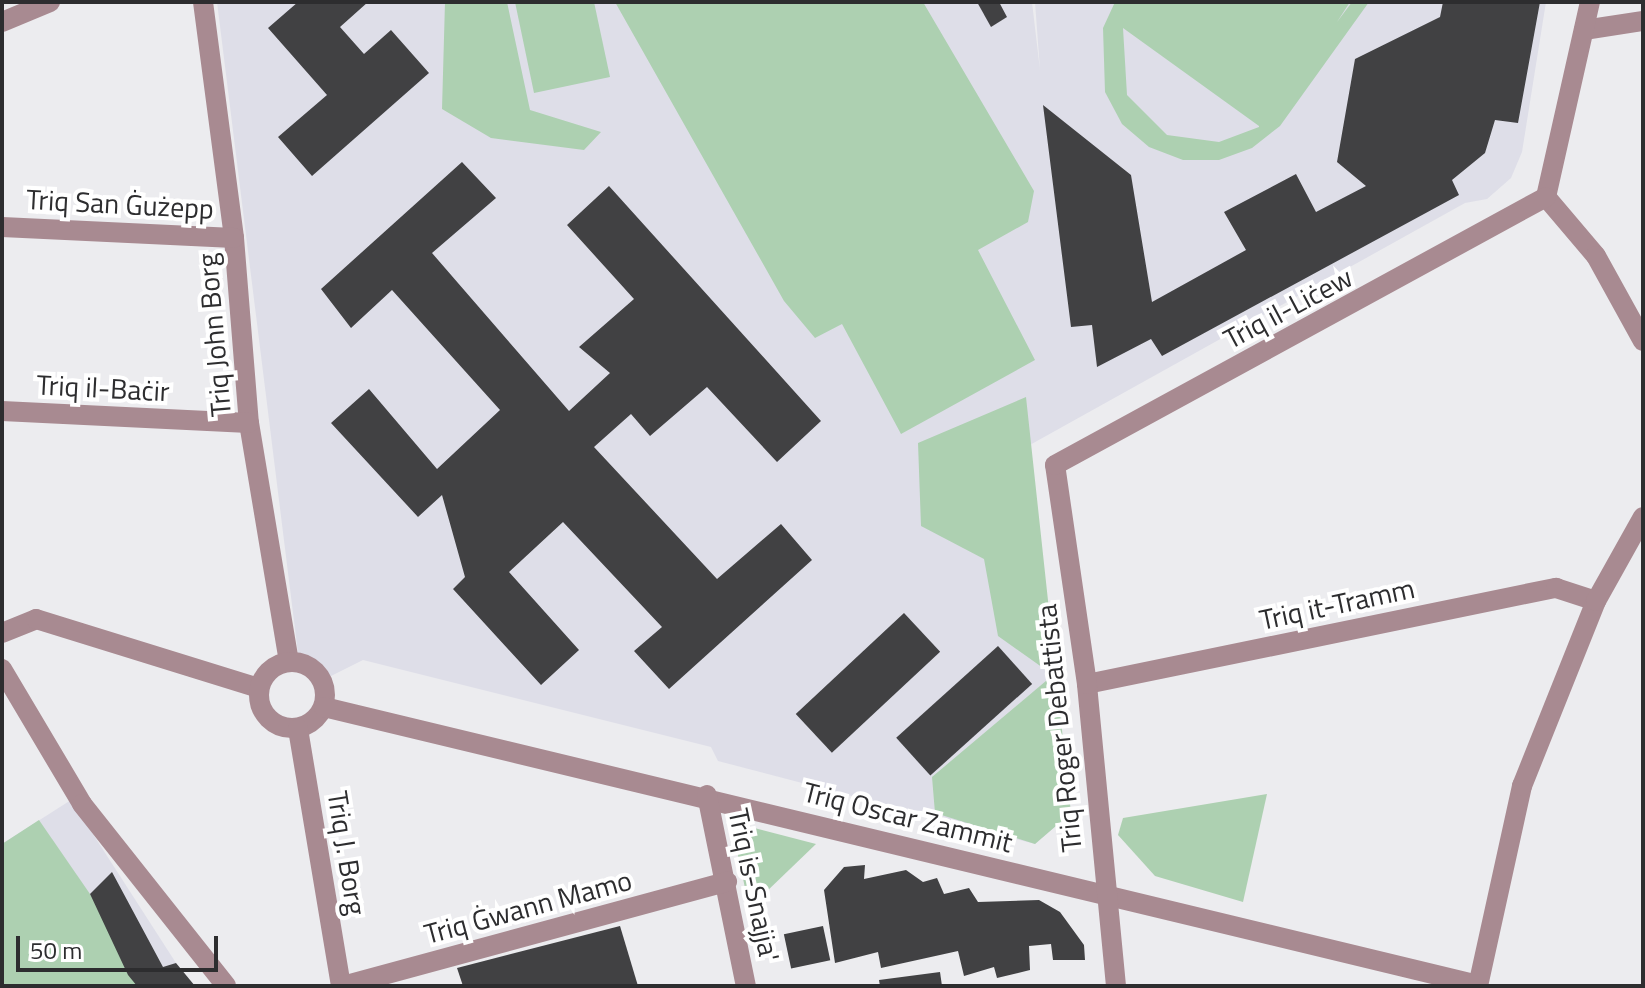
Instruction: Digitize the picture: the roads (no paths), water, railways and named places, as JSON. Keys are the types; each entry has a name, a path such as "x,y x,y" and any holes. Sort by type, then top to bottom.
{"street":[{"path":"2,22 50,2"},
{"name":"Triq John Borg","path":"203,2 234,238 249,423 289,662"},
{"path":"1590,2 1546,197 1596,256 1643,341"},
{"path":"1584,30 1643,21"},
{"name":"Triq il-Liċew","path":"1055,465 1546,197"},
{"name":"Triq San Ġużepp","path":"2,227 234,238"},
{"name":"Triq il-Baċir","path":"2,411 249,423"},
{"name":"Triq Roger Debattista","path":"1055,465 1087,684 1116,986"},
{"path":"1478,986 1522,786 1596,601 1643,517"},
{"name":"Triq it-Tramm","path":"1087,684 1556,588 1596,601"},
{"path":"2,633 36,619 259,688"},
{"path":"289,662 318,674 324,707 298,729 267,718 259,688 270,670 289,662"},
{"path":"2,669 82,804 226,986"},
{"name":"Triq Oscar Zammit","path":"324,707 707,795 1478,986"},
{"name":"Triq J. Borg","path":"298,729 342,986"},
{"name":"Triq is-Snajja'","path":"707,795 746,986"},
{"name":"Triq Ġwann Mamo","path":"342,986 727,882"}]}
